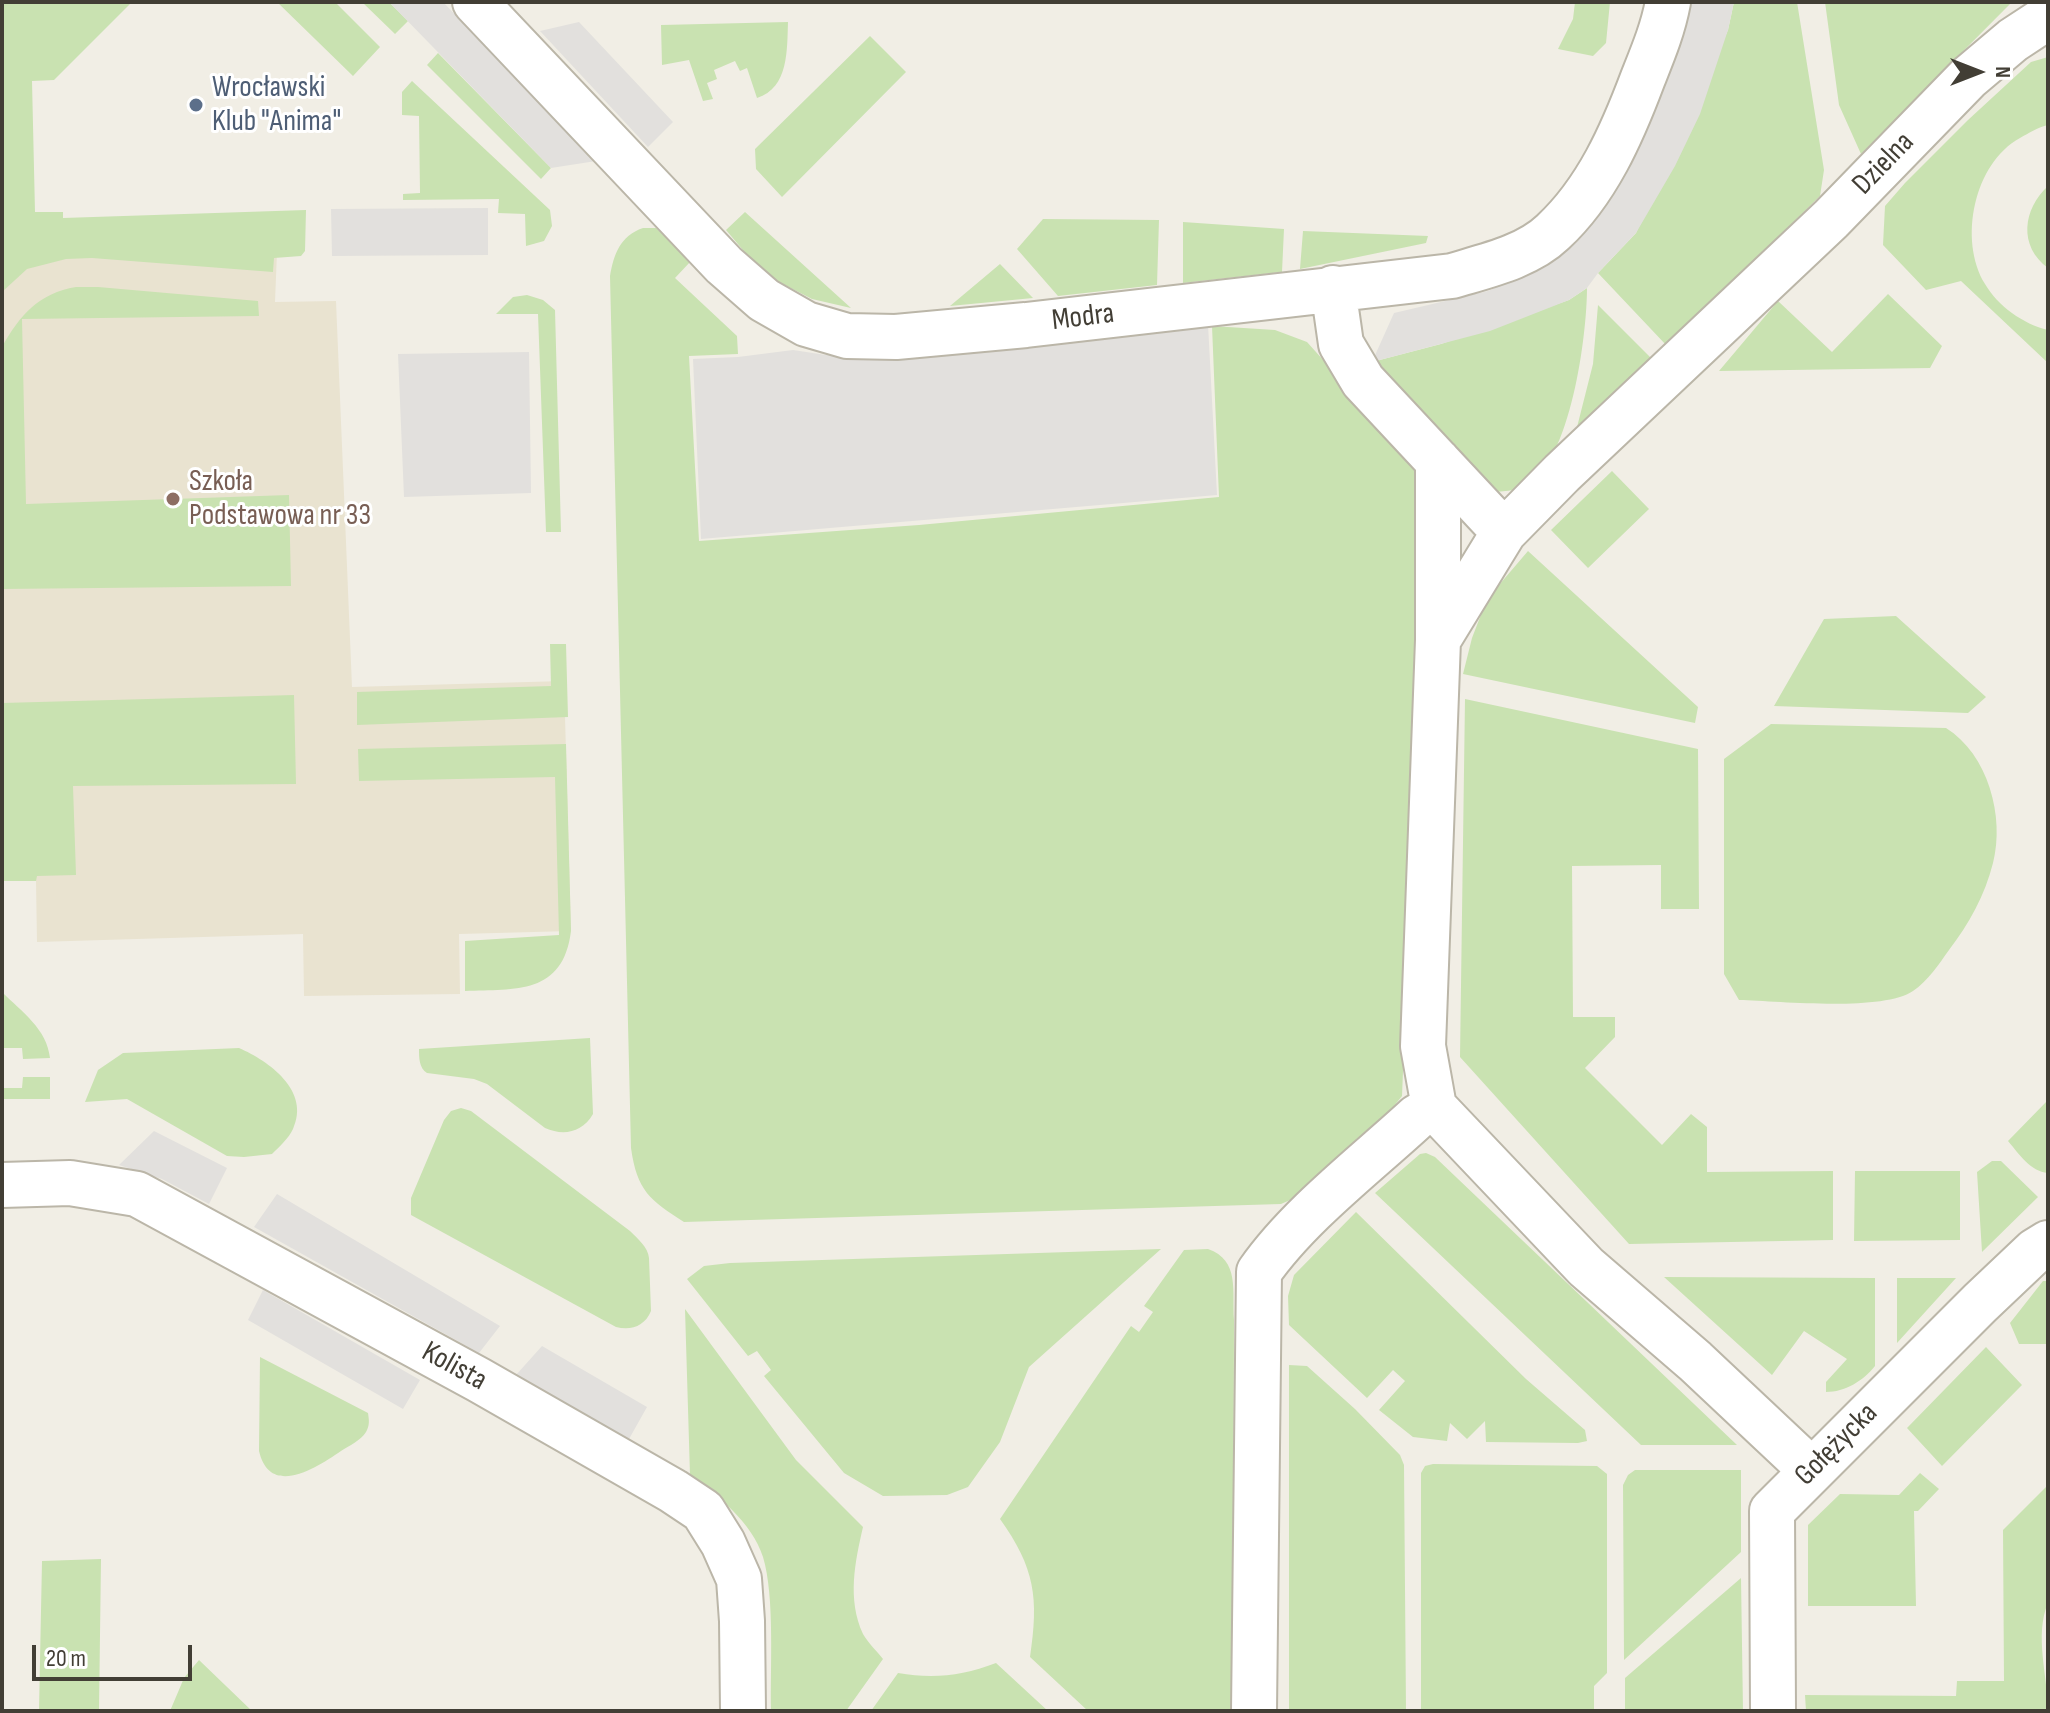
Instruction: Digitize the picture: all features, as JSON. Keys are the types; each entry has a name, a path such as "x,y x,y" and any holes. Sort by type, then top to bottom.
{"street":[{"name":"Modra","path":"475,2 724,265 764,300 806,324 847,336 896,337 1452,276 1506,260 1552,234 1589,191 1622,134 1664,24 1668,2"},
{"name":"Dzielna","path":"1438,640 1504,532 1562,473 1831,219 1968,78 2013,40 2048,17"},
{"path":"1333,288 1341,344 1363,381 1504,532"},
{"path":"1438,461 1438,640 1423,1046 1434,1107 1586,1267 1695,1361 1811,1470"},
{"path":"1254,1711 1259,1272 1276,1248 1303,1220 1417,1117 1434,1107"},
{"name":"Kolista","path":"2,1185 70,1183 137,1194 479,1380 703,1511 723,1543 739,1579 743,1711"},
{"name":"Gołężycka","path":"1773,1711 1772,1511 1980,1303 2035,1251 2048,1243"}],"shaded area":[{"path":"389,2 443,2 596,161 551,168"},
{"path":"1690,2 1734,2 1700,114 1675,166 1636,233 1587,288 1569,300 1490,331 1372,362 1394,313 1488,291 1537,270 1572,245 1606,205 1672,67"},
{"path":"579,22 673,122 648,147 540,31"},
{"path":"488,208 488,255 332,256 331,209"},
{"name":"Szkoła Podstawowa nr 33","path":"2,232 277,252 275,302 336,301 352,687 564,681 571,931 459,934 460,994 304,996 303,934 37,942 36,881 2,881"},
{"path":"1208,324 1217,495 701,539 693,359 793,350 826,355 879,356"},
{"path":"529,352 531,493 404,497 398,354"},
{"path":"154,1131 227,1168 209,1204 162,1179 119,1165"},
{"path":"277,1194 500,1326 479,1353 254,1227"},
{"path":"263,1290 420,1380 403,1409 248,1320"},
{"path":"542,1346 647,1407 629,1439 516,1375"}],"green space":[{"path":"2,2 132,2 54,80 32,81 35,212 63,212 63,218 306,210 305,251 301,256 274,258 273,272 92,258 66,259 27,269 2,292"},
{"path":"277,2 335,2 380,47 353,76"},
{"path":"362,2 389,2 408,21 395,34"},
{"path":"1575,2 1610,2 1606,43 1593,56 1558,49 1573,19"},
{"path":"1734,2 1797,2 1824,170 1820,196 1667,346 1598,273 1636,233 1728,30"},
{"path":"1825,2 2012,2 1861,154 1839,105"},
{"path":"788,22 781,77 767,93 757,98 747,68 740,71 735,61 714,70 717,79 707,83 713,99 703,101 689,60 662,65 661,25"},
{"path":"870,36 906,72 782,197 756,169 755,149"},
{"path":"438,53 551,168 541,179 427,65"},
{"path":"2048,57 2048,125 2020,138 1991,165 1975,204 1972,225 1977,266 1985,284 2012,313 2048,330 2048,363 1961,281 1926,290 1883,245 1885,206 1905,183 2031,62"},
{"path":"412,81 550,210 552,226 544,241 526,246 525,214 498,213 499,199 403,200 403,194 420,193 419,116 402,115 402,92"},
{"path":"2048,186 2048,268 2032,249 2027,227 2033,205"},
{"path":"745,212 851,308 812,299 759,269 726,230"},
{"path":"1043,219 1159,220 1157,285 1058,296 1017,249"},
{"path":"1183,222 1284,229 1282,272 1183,283"},
{"path":"656,228 691,261 675,278 737,336 738,354 689,356 699,541 919,525 1219,497 1212,326 1275,330 1307,342 1413,460 1424,494 1425,526 1402,1096 1306,1193 1281,1204 684,1222 662,1207 641,1185 631,1148 610,276 619,247 635,231"},
{"path":"1303,231 1428,236 1426,243 1300,269"},
{"path":"1000,264 1033,298 950,306"},
{"path":"76,287 258,301 259,316 22,319 26,504 289,495 291,586 2,589 2,347 16,325 32,307 51,294"},
{"path":"1587,288 1580,365 1565,425 1555,451 1542,472 1522,488 1489,493 1372,362 1441,344 1569,300"},
{"path":"1888,294 1942,346 1930,368 1719,371 1778,301 1832,352"},
{"path":"527,295 543,300 555,310 561,532 546,532 538,314 496,314 513,297"},
{"path":"1598,305 1652,359 1574,439 1593,364"},
{"path":"1612,471 1649,509 1588,568 1551,530"},
{"path":"1528,551 1698,707 1695,723 1463,674 1472,638 1487,599"},
{"path":"1896,616 1986,697 1968,713 1774,706 1824,619"},
{"path":"550,644 566,644 568,717 357,725 357,692 551,686"},
{"path":"294,695 296,784 73,786 76,875 37,876 36,881 2,881 2,703"},
{"path":"1465,699 1698,749 1699,909 1661,909 1661,865 1572,866 1573,1017 1615,1017 1615,1037 1585,1068 1662,1145 1691,1114 1707,1127 1707,1172 1833,1171 1833,1240 1629,1244 1460,1057"},
{"path":"1771,724 1946,728 1961,739 1982,770 1990,788 1997,826 1990,875 1976,909 1963,930 1933,972 1913,991 1898,997 1855,1003 1739,1000 1724,974 1724,759"},
{"path":"566,744 571,931 566,952 547,978 534,984 502,990 465,991 465,941 559,935 555,777 359,781 358,749"},
{"path":"2,992 39,1030 50,1058 23,1059 22,1048 2,1048"},
{"path":"590,1038 593,1114 578,1129 565,1132 545,1128 487,1084 474,1079 427,1073 419,1059 419,1049"},
{"path":"239,1048 274,1069 292,1090 296,1102 297,1115 293,1129 272,1154 227,1156 127,1099 85,1102 98,1070 123,1053"},
{"path":"23,1077 50,1077 50,1099 2,1099 2,1088 22,1088"},
{"path":"2048,1100 2048,1173 2031,1166 2008,1141"},
{"path":"461,1108 471,1111 642,1243 649,1258 651,1311 641,1324 632,1328 616,1327 411,1215 411,1198 444,1120 451,1111"},
{"path":"1420,1154 1435,1157 1737,1445 1641,1445 1375,1193"},
{"path":"1992,1161 2001,1161 2038,1197 1982,1252 1977,1172"},
{"path":"1855,1171 1960,1171 1960,1240 1854,1241"},
{"path":"1356,1212 1526,1379 1585,1430 1587,1441 1486,1442 1485,1421 1467,1439 1450,1423 1447,1441 1413,1437 1379,1410 1405,1381 1393,1370 1367,1398 1289,1325 1288,1296 1294,1275"},
{"path":"1161,1249 1029,1367 1000,1442 968,1487 947,1495 883,1496 844,1473 764,1376 771,1370 757,1351 748,1356 687,1279 704,1266 730,1263"},
{"path":"1208,1249 1225,1261 1230,1269 1233,1288 1233,1711 1088,1711 1030,1657 1034,1617 1032,1584 1021,1553 1000,1519 1131,1326 1139,1332 1153,1312 1144,1306 1184,1250"},
{"path":"1664,1277 1875,1278 1875,1366 1853,1385 1826,1392 1826,1382 1847,1359 1804,1331 1772,1375"},
{"path":"1897,1278 1956,1278 1897,1343"},
{"path":"2043,1281 2048,1281 2048,1344 2019,1344 2010,1323"},
{"path":"685,1309 796,1460 863,1527 855,1567 855,1607 863,1634 883,1659 846,1711 771,1711 771,1612 763,1557 742,1521 690,1475"},
{"path":"1986,1347 2022,1385 1942,1466 1907,1428"},
{"path":"260,1357 368,1413 366,1432 355,1443 307,1471 283,1476 273,1473 265,1465 259,1451"},
{"path":"1289,1365 1307,1366 1355,1409 1400,1455 1404,1465 1406,1711 1289,1711"},
{"path":"1425,1466 1597,1466 1607,1474 1607,1673 1594,1686 1594,1711 1421,1711 1421,1473"},
{"path":"1635,1470 1741,1470 1741,1552 1624,1660 1623,1485"},
{"path":"1920,1473 1939,1489 1918,1511 1914,1511 1916,1606 1808,1606 1808,1525 1840,1494 1899,1495"},
{"path":"2048,1485 2048,1603 2042,1642 2048,1711 1806,1711 1805,1695 1956,1696 1957,1681 2004,1681 2003,1530"},
{"path":"101,1559 99,1711 39,1711 42,1561"},
{"path":"1741,1578 1743,1711 1625,1711 1625,1678"},
{"path":"199,1660 252,1711 170,1711 184,1678"},
{"path":"996,1663 1048,1711 871,1711 898,1673 947,1675"}],"place":[{"name":"Wrocławski Klub \"Anima\"","path":"196,105"},
{"name":"Szkoła Podstawowa nr 33","path":"173,499"}]}
